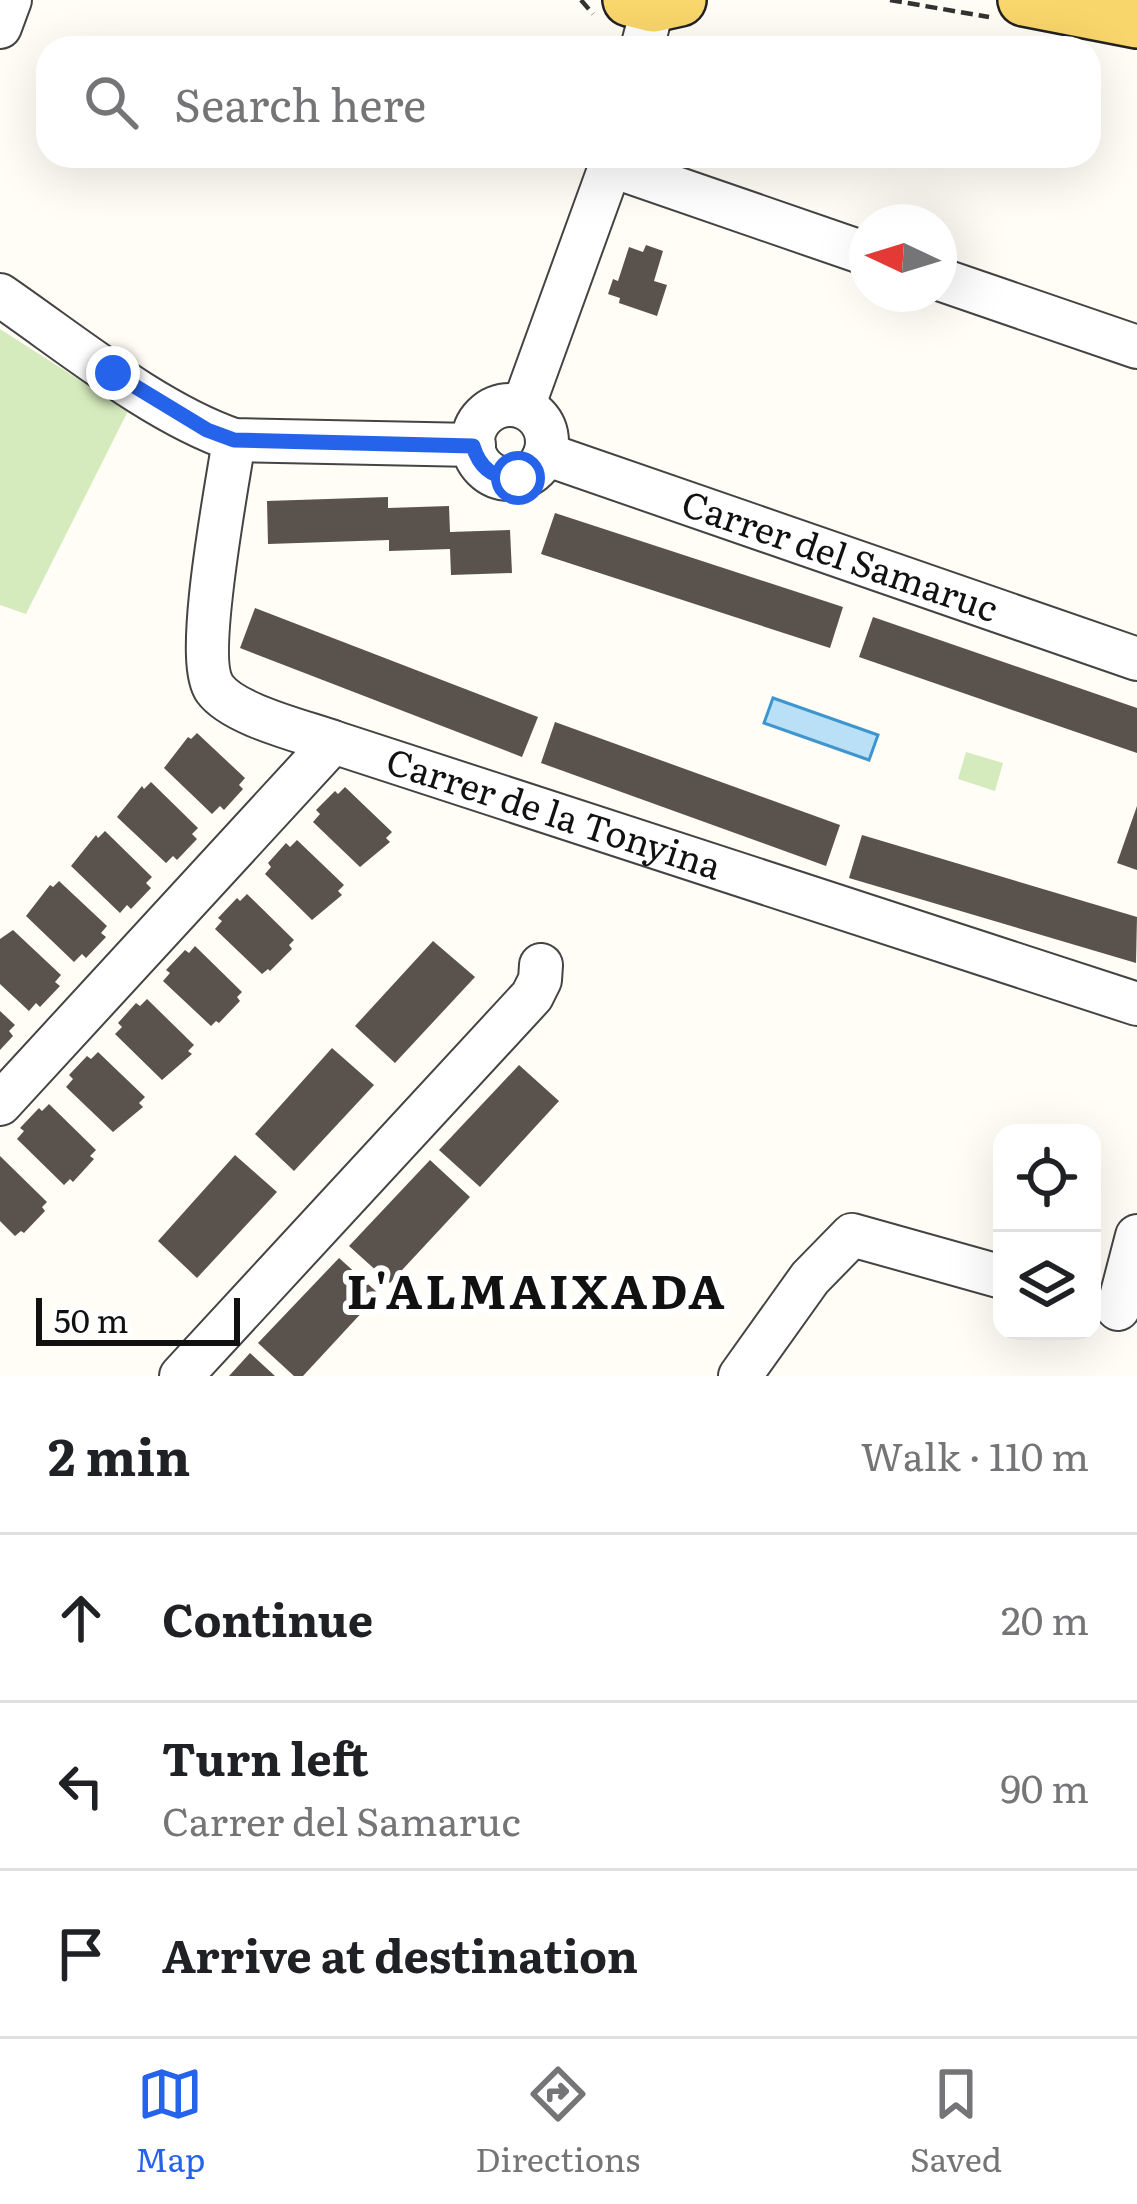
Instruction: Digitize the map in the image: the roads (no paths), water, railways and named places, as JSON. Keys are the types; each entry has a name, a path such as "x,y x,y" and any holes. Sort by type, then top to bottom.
{"main road":[{"path":"1024,0 1137,22"}],"street":[{"path":"0,27 10,0"},
{"path":"523,406 610,168"},
{"path":"632,168 849,247"},
{"path":"957,285 1137,347"},
{"path":"0,296 113,373 207,430 234,440 473,446"},
{"path":"498,406 523,406 546,431 545,454 530,473 506,478 484,467 473,446 474,433 498,406"},
{"name":"Carrer de la Tonyina","path":"234,440 216,556 208,668 215,689 241,709 1137,1004"},
{"name":"Carrer del Samaruc","path":"545,454 1137,658"},
{"path":"0,1105 333,742"},
{"path":"182,1376 532,997 541,965"},
{"path":"740,1376 810,1279 852,1235 993,1274"},
{"path":"1116,1308 1137,1236"}],"water":[{"path":"773,698 878,735 869,760 764,723"}],"district":[{"name":"L'ALMAIXADA","path":"537,1292"}]}
